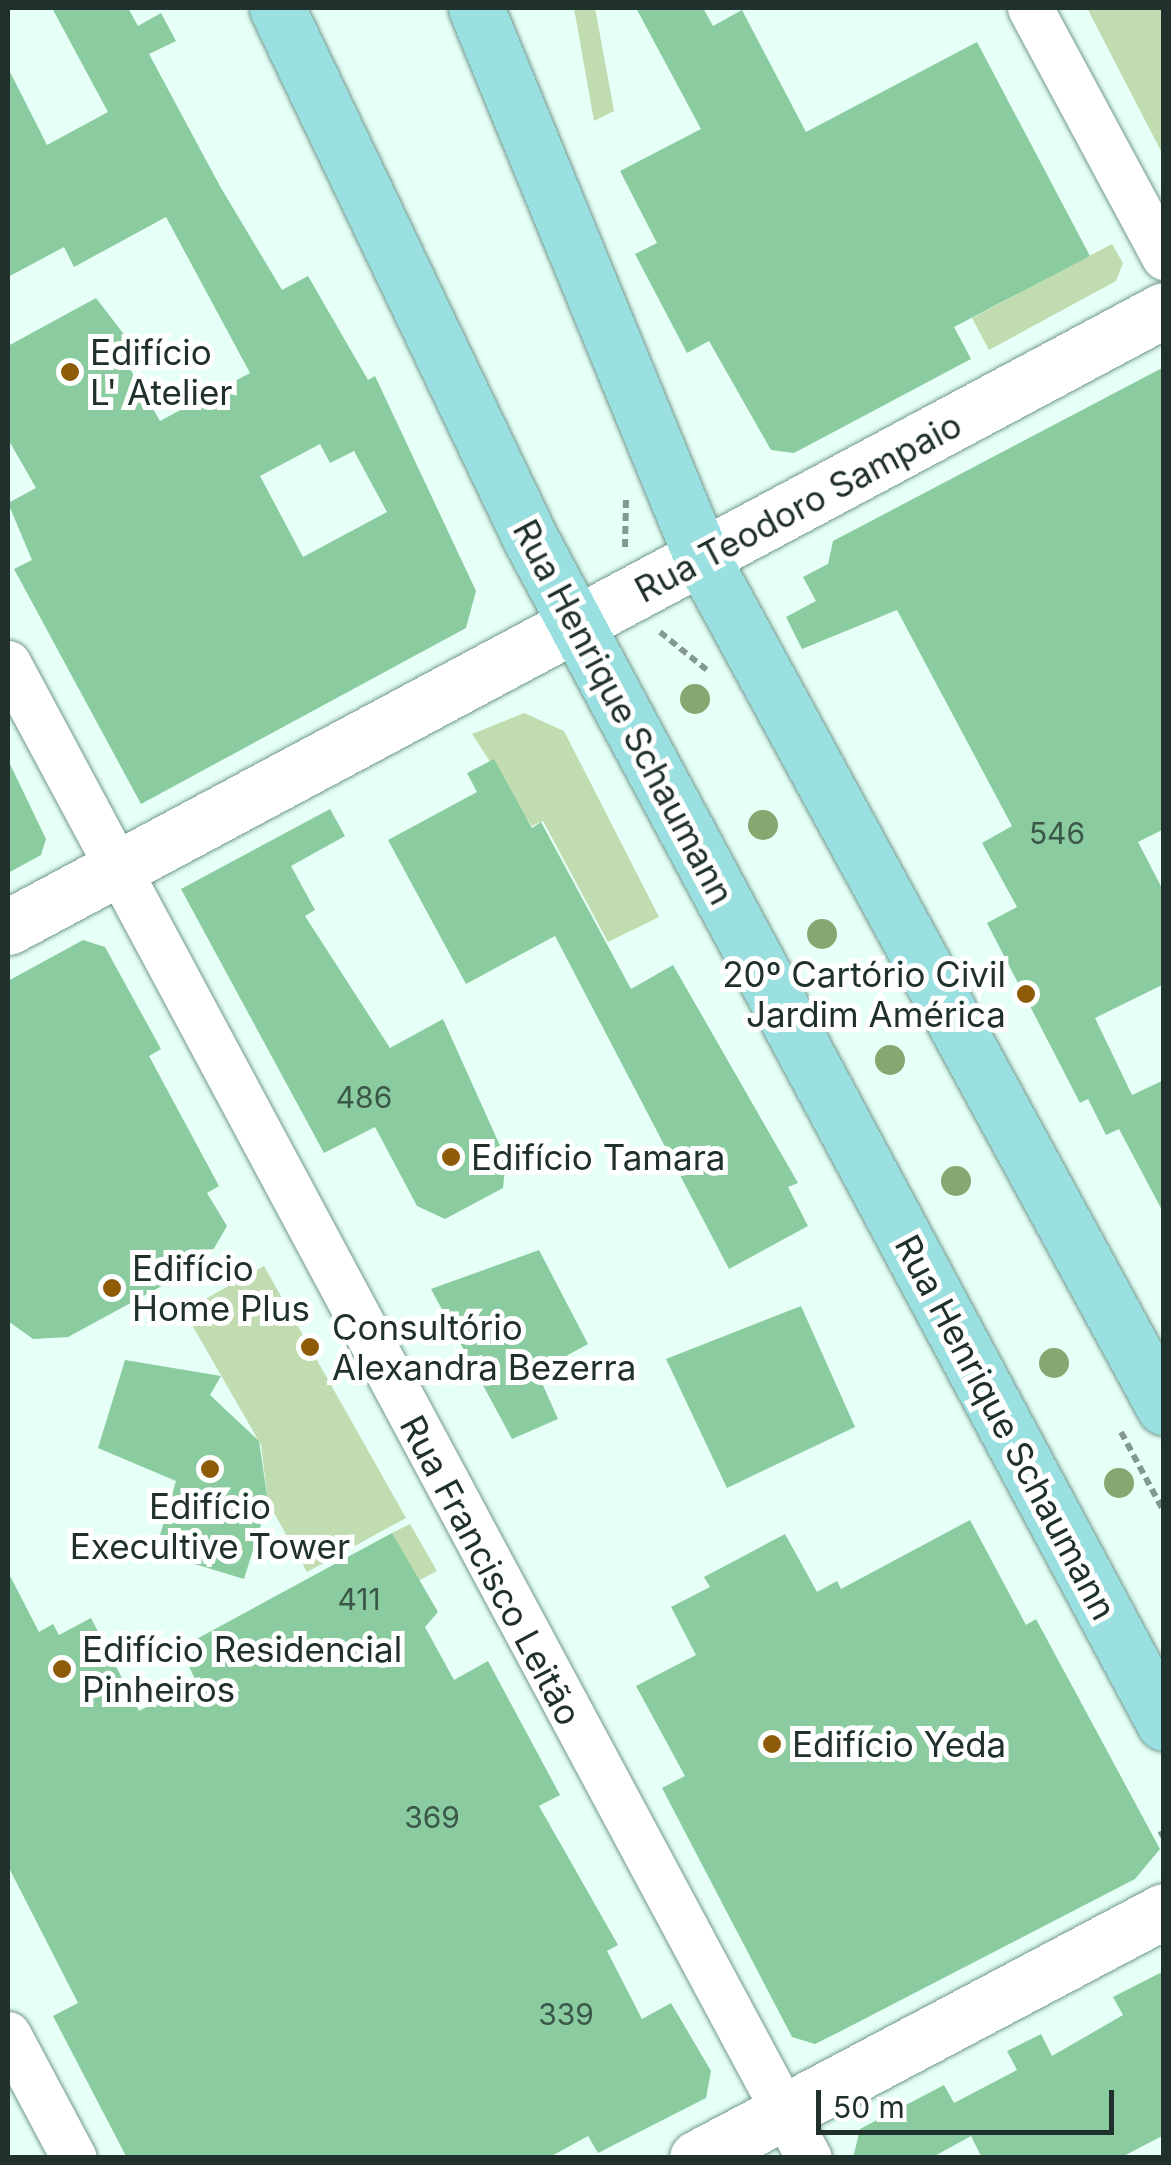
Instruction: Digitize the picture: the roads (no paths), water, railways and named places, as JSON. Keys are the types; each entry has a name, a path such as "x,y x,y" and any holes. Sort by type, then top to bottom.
{"main road":[{"name":"Rua Henrique Schaumann","path":"277,8 577,627 1164,1724"},
{"path":"488,21 702,558 1164,1406"},
{"name":"Rua Teodoro Sampaio","path":"8,928 1164,310"},
{"path":"697,2158 796,2134 1164,1912"}],"street":[{"path":"1030,8 1164,256"},
{"name":"Rua Francisco Leitão","path":"8,663 116,871 796,2134"},
{"path":"8,2034 74,2158"}],"place":[{"name":"Edifício L' Atelier","path":"70,372"},
{"name":"20º Cartório Civil Jardim América","path":"1026,994"},
{"name":"Edifício Tamara","path":"451,1157"},
{"name":"Edifício Home Plus","path":"112,1288"},
{"name":"Consultório Alexandra Bezerra","path":"310,1347"},
{"name":"Edifício Execultive Tower","path":"210,1469"},
{"name":"Edifício Residencial Pinheiros","path":"62,1669"},
{"name":"Edifício Yeda","path":"772,1744"}]}
